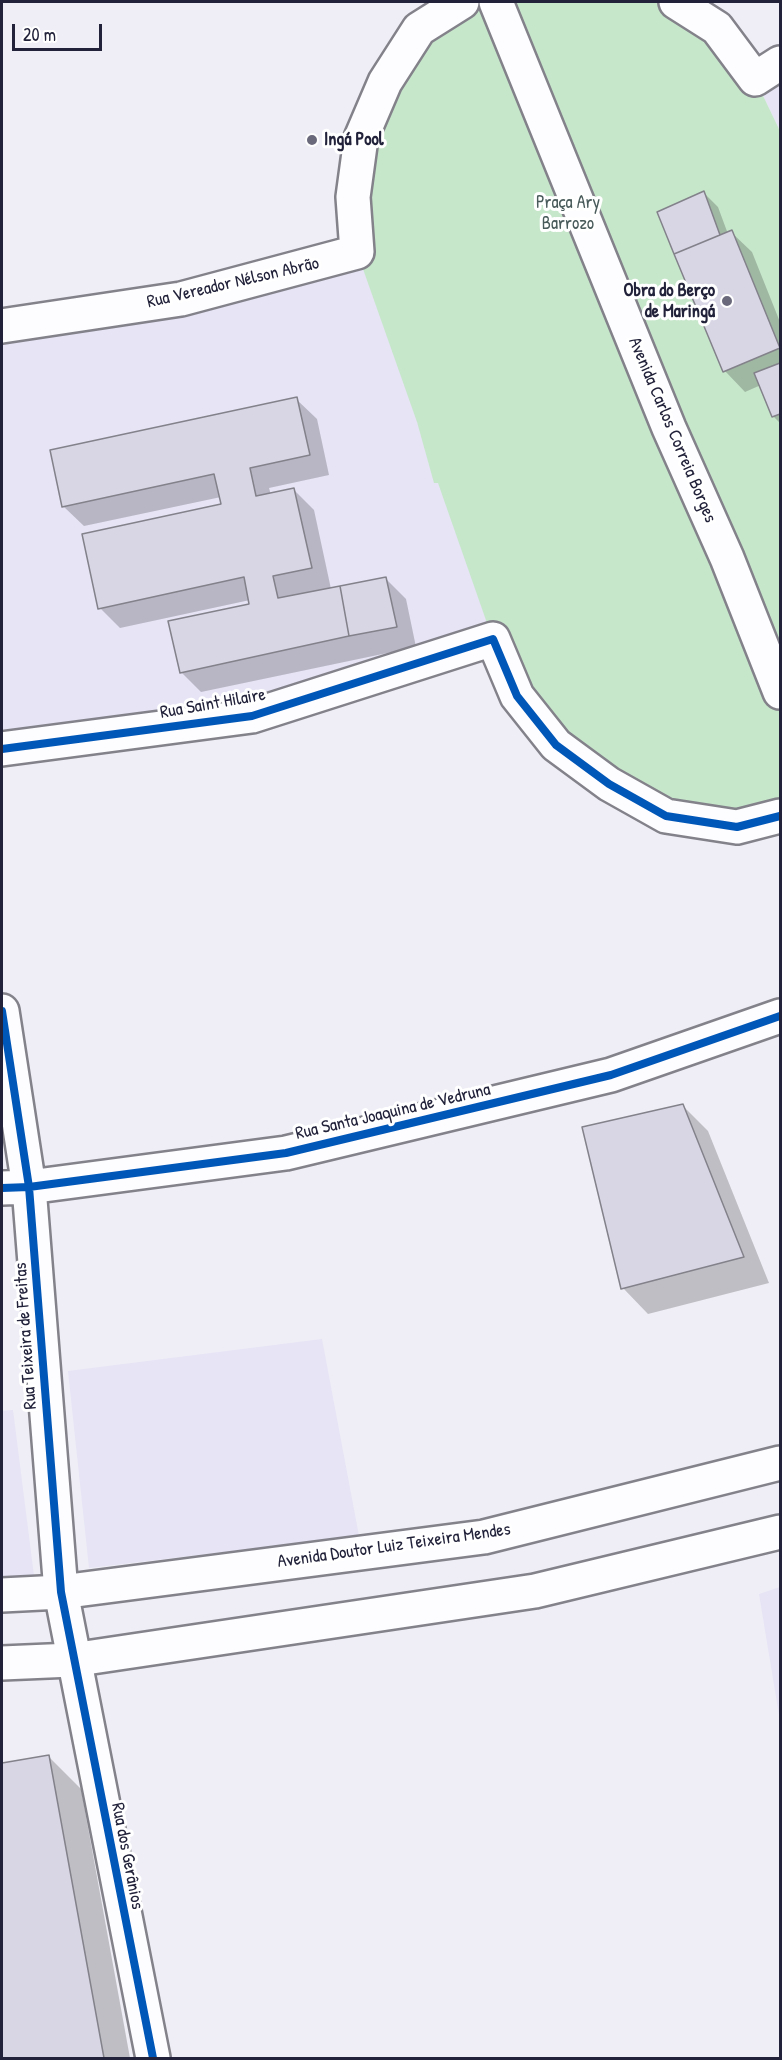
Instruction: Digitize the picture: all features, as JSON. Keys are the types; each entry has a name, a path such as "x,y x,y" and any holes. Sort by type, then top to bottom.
{"street":[{"name":"Rua Vereador Nélson Abrão","path":"2,326 181,298 357,252 353,197 361,138 385,82 419,29 462,2"},
{"name":"Avenida Carlos Correia Borges","path":"496,2 669,428 727,558 780,692"},
{"path":"676,2 717,28 768,71"},
{"name":"Rua Saint Hilaire","path":"2,749 252,716 493,639 518,696 556,745 609,784 666,816 737,827 780,816"},
{"name":"Rua Teixeira de Freitas","path":"2,1011 15,1188 61,1592 72,1660"},
{"name":"Rua Santa Joaquina de Vedruna","path":"15,1188 286,1153 611,1075 780,1016"},
{"name":"Avenida Doutor Luiz Teixeira Mendes","path":"2,1595 61,1592 484,1537 780,1463"},
{"path":"2,1663 72,1660 535,1591 780,1532"},
{"name":"Rua dos Gerânios","path":"72,1660 153,2058"}],"shaded area":[{"path":"780,62 780,131 755,79"},
{"path":"357,252 730,566 252,716 2,749 2,326"},
{"path":"322,1339 359,1536 89,1568 68,1371"},
{"path":"13,1410 34,1576 2,1576 2,1411"},
{"path":"780,1587 780,1721 759,1594"}],"green space":[{"name":"Praça Ary Barrozo","path":"462,2 677,2 755,79 780,131 780,816 737,827 609,784 495,646 438,483 434,483 417,422 357,252 385,82"}],"building":[{"path":"704,191 720,235 674,254 657,212"},
{"name":"Obra do Berço de Maringá","path":"732,230 780,348 723,372 674,254"},
{"path":"780,363 780,414 772,417 754,373"},
{"path":"297,397 310,455 250,468 256,496 294,488 312,568 273,576 278,598 340,586 349,636 180,673 168,621 249,604 244,577 98,609 82,534 221,504 214,474 62,507 50,450"},
{"path":"386,577 397,627 349,636 340,586"},
{"path":"683,1104 744,1257 621,1289 582,1127"},
{"path":"49,1755 104,2058 2,2058 2,1763"}],"cycle path":[{"path":"2,749 252,716 493,639 517,696 556,745 609,784 666,816 737,827 780,816"},
{"path":"2,1011 29,1187 61,1592 153,2058"},
{"path":"2,1188 29,1187 286,1153 611,1075 780,1016"}],"place":[{"name":"Ingá Pool","path":"312,140"},
{"name":"Obra do Berço de Maringá","path":"727,301"}]}
